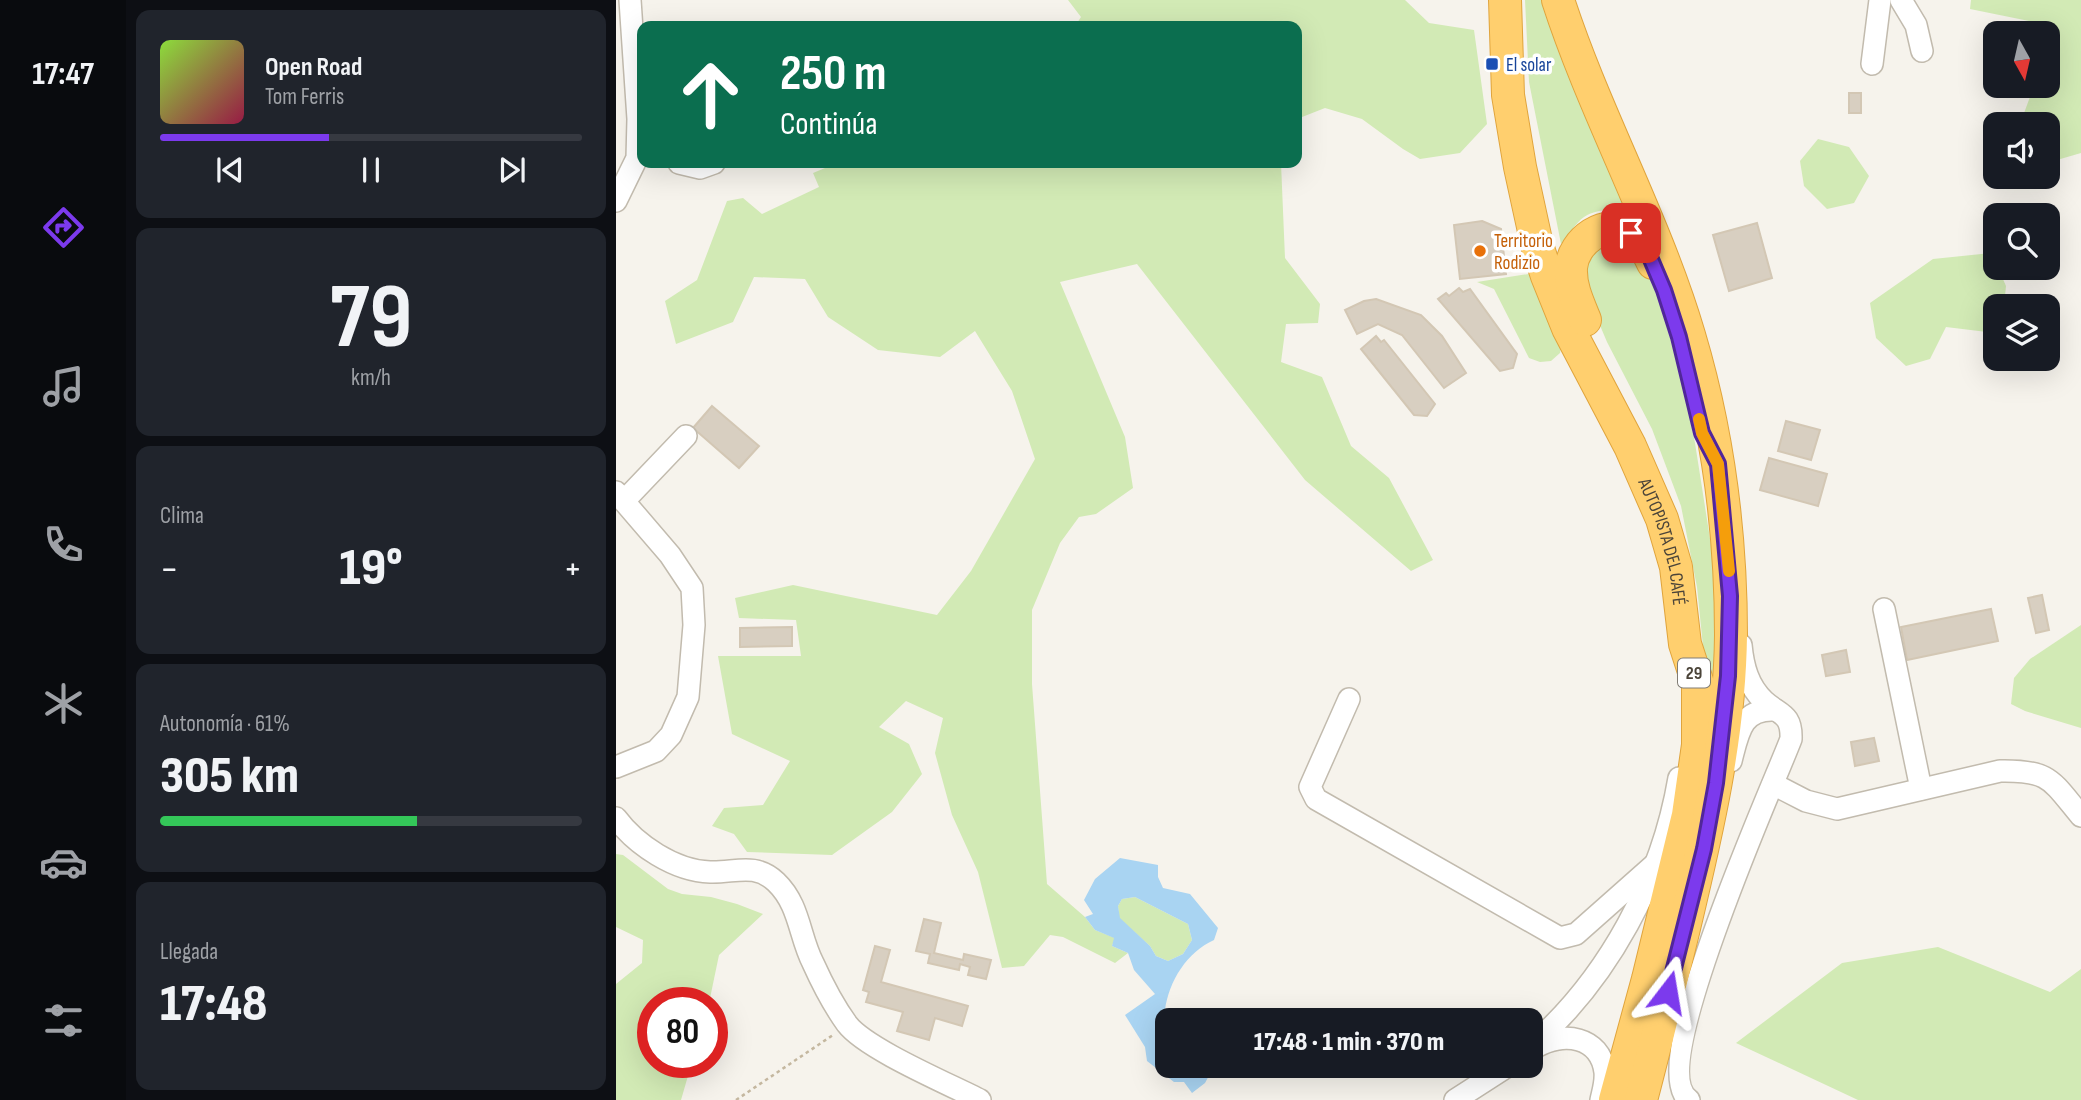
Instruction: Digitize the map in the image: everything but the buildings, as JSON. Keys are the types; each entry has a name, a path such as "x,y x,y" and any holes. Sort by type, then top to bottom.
{"highway":[{"name":"AUTOPISTA DEL CAFÉ","path":"1505,0 1505,53 1512,122 1527,205 1540,256 1568,328 1630,446 1662,519 1676,567 1685,644 1698,684 1698,745 1694,780 1664,915 1615,1100"},
{"name":"29","path":"1558,0 1577,52 1656,239 1680,305 1704,391 1718,464 1730,596 1731,637 1727,687 1710,815 1641,1100"},
{"path":"1662,519 1663,476 1575,298 1571,265 1576,251 1591,234 1612,228 1622,229 1631,233 1647,250 1664,290 1679,337 1702,433 1718,464"}],"street":[{"path":"630,0 637,103"},
{"path":"1872,64 1880,0"},
{"path":"1901,0 1916,25 1922,51"},
{"path":"616,201 637,162"},
{"path":"616,767 656,751 671,735 688,697 694,625 692,587 670,555 620,497 686,436"},
{"path":"1689,1100 1684,1097 1679,1078 1685,1027 1702,966 1791,739 1786,716 1763,700 1748,679 1741,648 1740,620 1730,596"},
{"path":"1884,610 1921,789"},
{"path":"1543,1036 1561,1017 1605,960 1630,919 1655,864 1677,792 1683,755 1687,718 1685,644"},
{"path":"1349,699 1310,787 1316,799 1560,938 1576,934 1655,864"},
{"path":"1710,815 1721,791 1742,725 1757,711 1775,710"},
{"path":"1773,784 1806,801 1837,808 2000,771 2026,770 2050,779 2081,816"},
{"path":"616,818 650,850 680,865 709,872 749,868 774,880 790,899 802,927 811,961 848,1025 876,1047 980,1100"},
{"path":"1543,1042 1565,1037 1586,1043 1601,1060 1605,1072 1601,1100"},
{"path":"1455,1100 1489,1078"}],"path":[{"path":"736,1100 848,1025"}],"green space":[{"path":"1068,0 1405,0 1429,23 1474,30 1487,124 1460,153 1420,159 1362,119 1325,108 1302,117 1302,21 1078,21 1081,17"},
{"path":"1525,0 1554,0 1636,215 1610,210 1590,214 1578,223 1561,244 1529,82"},
{"path":"1971,0 2081,0 2081,153 2060,159 2060,112 2024,112 2030,98 2060,98 2060,21 2029,21 1970,9"},
{"path":"1818,139 1849,147 1869,176 1854,203 1827,209 1804,186 1800,161"},
{"path":"825,168 1281,168 1285,258 1320,304 1318,323 1286,324 1281,362 1322,377 1351,446 1389,478 1433,560 1411,571 1305,480 1137,264 1060,282 1125,437 1133,488 1096,514 1079,517 1060,543 1032,610 1032,684 1047,884 1085,917 1095,930 1115,938 1112,946 1128,953 1115,963 1063,937 1050,935 1024,966 1002,968 978,872 952,815 935,753 943,718 906,701 879,727 909,744 922,774 892,812 832,855 747,852 734,834 712,826 724,808 763,805 790,761 732,734 718,656 801,656 796,620 739,618 735,598 793,585 937,615 971,571 1035,459 1012,391 975,331 940,357 878,350 828,317 805,279 754,277 733,322 676,344 665,301 697,280 727,201 743,198 762,214 819,187 813,173"},
{"path":"1608,236 1647,260 1681,374 1716,577 1722,639 1709,706 1697,587 1681,506 1652,429 1607,342 1580,278 1580,263"},
{"path":"1983,254 1983,280 2003,280 2005,294 1983,294 1983,332 1946,327 1930,359 1906,366 1876,338 1870,303 1933,259"},
{"path":"1541,272 1564,331 1560,353 1551,361 1540,362 1529,358 1494,289 1477,282"},
{"path":"2081,625 2081,728 2011,704 2014,678 2030,659"},
{"path":"616,854 623,855 668,889 682,894 711,897 763,914 719,955 712,987 637,987 637,1078 687,1078 681,1100 616,1100 616,984 642,963 643,940 616,927"},
{"path":"1135,897 1188,924 1192,940 1183,954 1168,961 1156,956 1150,946 1119,918 1118,906 1122,899"},
{"path":"1938,947 2050,992 2081,969 2081,1100 1858,1100 1736,1043 1842,963"}],"water":[{"path":"1120,858 1158,865 1158,877 1163,888 1190,894 1218,928 1214,940 1196,952 1175,978 1165,1008 1155,1008 1155,1067 1147,1061 1145,1047 1125,1015 1155,994 1134,970 1128,953 1112,946 1114,938 1095,930 1085,917 1093,914 1084,900 1095,879","holes":["1135,897 1188,924 1192,940 1183,954 1168,961 1156,956 1150,946 1120,918 1118,906 1122,899"]},
{"path":"1169,1078 1208,1078 1192,1093 1184,1082 1174,1082"}],"slow traffic":[{"path":"1699,419 1702,433 1718,464 1729,571"}],"place":[{"name":"El solar","path":"1492,64"},
{"name":"Territorio Rodizio","path":"1480,251"}],"route":[{"path":"1631,233 1647,250 1664,290 1679,337 1702,433 1718,464 1730,596 1731,637 1716,783 1704,849 1668,992"}]}
